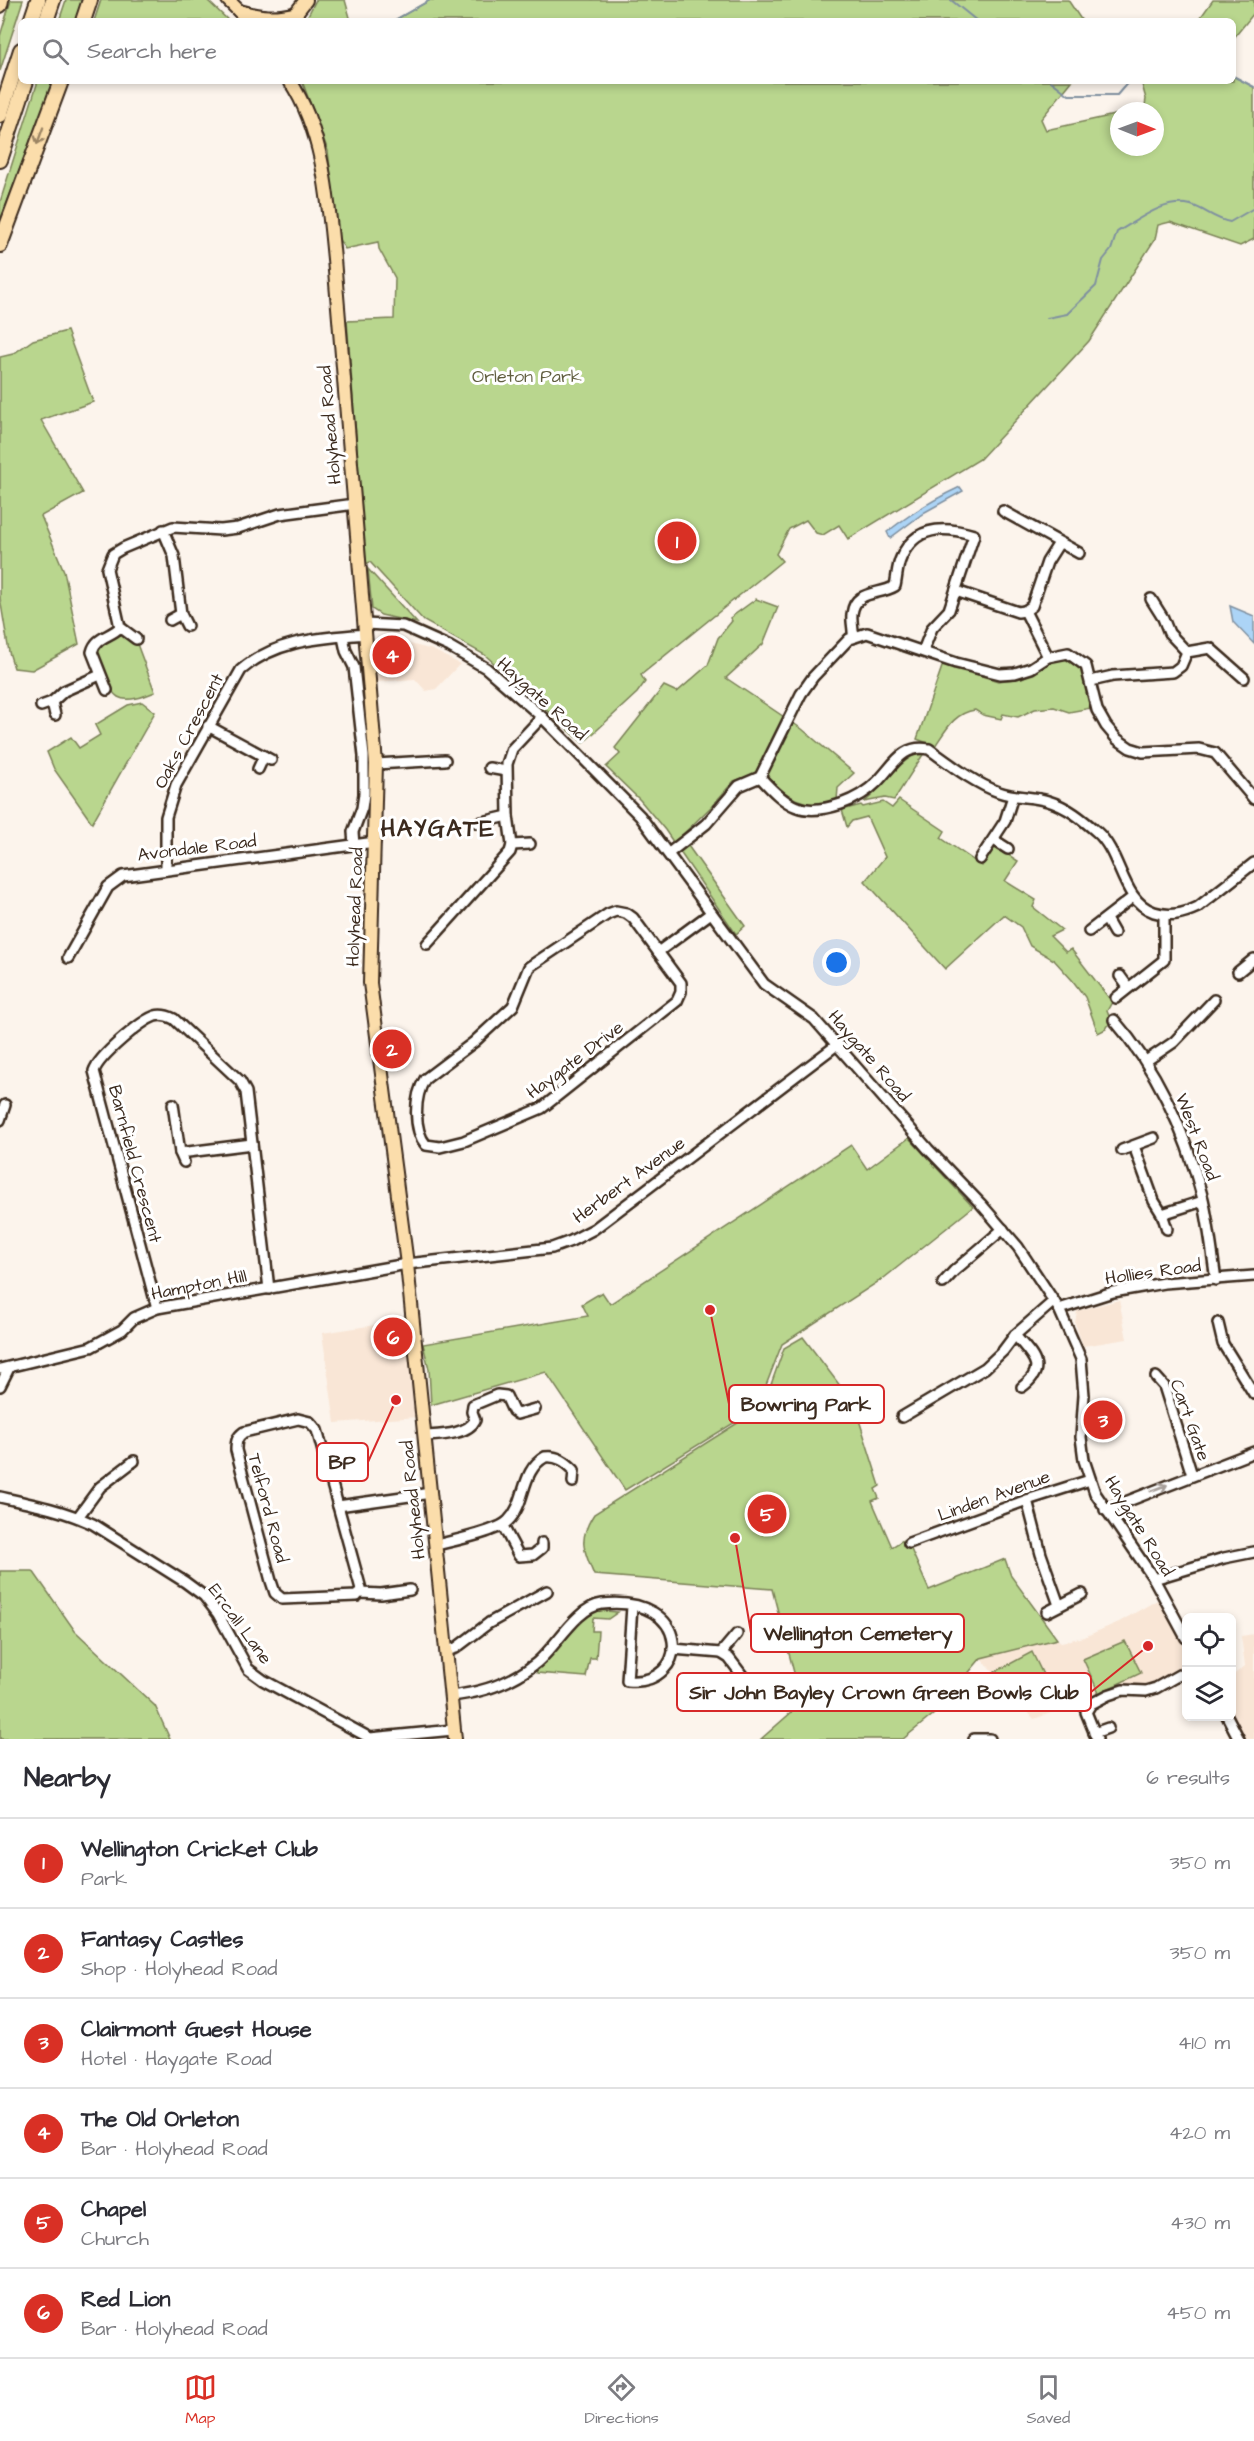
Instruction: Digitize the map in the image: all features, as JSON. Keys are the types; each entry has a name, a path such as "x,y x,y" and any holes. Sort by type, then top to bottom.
{"highway":[{"path":"0,5 2,0"},
{"path":"32,18 38,0"},
{"path":"47,18 52,0"},
{"path":"84,18 90,0"},
{"path":"0,115 18,59"},
{"path":"0,160 25,84"},
{"path":"0,245 60,84"}],"main road":[{"path":"228,0 245,18"},
{"path":"239,11 263,18 294,17 306,0"},
{"name":"Holyhead Road","path":"292,84 306,114 319,153 327,194 376,764 370,983 407,1264 454,1735"}],"street":[{"path":"136,639 120,627 108,575 108,562 113,554 173,527 221,530 238,528 280,514 355,504"},
{"path":"1003,511 1079,553"},
{"path":"853,638 853,607 859,598 866,594 885,593 895,586 901,558 913,540 938,528 974,535 949,610 927,636 923,651"},
{"path":"164,530 174,556 181,614 187,626"},
{"path":"956,591 1018,612 1025,611 1032,606 1047,562 1059,543"},
{"path":"1151,599 1169,633 1187,652"},
{"path":"1025,611 1048,657"},
{"path":"170,620 181,614"},
{"name":"Haygate Road","path":"366,629 403,626 450,647 486,668 542,717 640,816 764,984 814,1019 928,1149 1003,1229 1029,1263 1056,1305 1081,1359 1084,1395 1081,1437 1090,1480 1105,1510 1154,1579 1182,1631"},
{"path":"107,690 93,656 93,646 99,639 116,632 120,627"},
{"name":"Oaks Crescent","path":"166,868 164,842 169,806 176,785 237,676 253,660 281,646 343,637 366,629"},
{"path":"669,854 706,824 739,786 760,777 766,769 789,715 813,677 853,638 867,633 956,663 1000,674 1015,673 1031,668 1059,653 1075,656 1086,666 1097,710 1106,726 1130,748 1143,752 1198,749 1215,753 1254,800"},
{"name":"Holyhead Road","path":"343,637 346,651 354,668 364,756 362,808 353,832 354,845"},
{"path":"1187,652 1210,648 1244,678"},
{"path":"1091,681 1113,676 1173,672 1181,666 1187,652"},
{"path":"41,706 52,702 64,691 100,675"},
{"path":"52,702 55,715"},
{"path":"427,944 510,852 512,844 506,771 512,749 542,717"},
{"path":"208,726 268,758 258,769"},
{"path":"760,777 773,791 795,806 809,811 823,810 858,797 877,783 908,750 917,747 929,749 988,788 1013,796 1047,800 1074,812 1101,835 1108,845 1133,897 1146,909 1164,915 1187,912 1197,907 1254,863"},
{"path":"376,764 445,760"},
{"path":"489,768 506,771"},
{"path":"980,859 994,840 1011,808 1013,796"},
{"path":"478,823 508,816"},
{"path":"994,840 1008,849"},
{"name":"Avondale Road","path":"68,958 108,887 123,876 166,868 375,842"},
{"path":"512,844 530,844"},
{"path":"1089,931 1133,897"},
{"name":"Haygate Drive","path":"616,911 626,913 633,918 658,952 681,983 681,992 677,1001 542,1108 464,1142 440,1147 426,1145 420,1137 417,1104 420,1087 425,1079 474,1042 513,1006 529,967 608,914 616,911"},
{"path":"658,952 711,913"},
{"path":"1116,998 1164,960 1164,915"},
{"path":"1106,919 1114,933"},
{"path":"1238,972 1254,960"},
{"path":"1119,976 1128,987"},
{"path":"1146,1061 1174,1042 1214,1000"},
{"name":"Barnfield Crescent","path":"157,1308 95,1078 97,1063 107,1052 150,1019 161,1015 174,1019 240,1081 246,1092 269,1288"},
{"name":"West Road","path":"1114,1020 1146,1061 1175,1117 1193,1163 1203,1201 1216,1280"},
{"name":"Herbert Avenue","path":"407,1264 531,1251 552,1248 572,1241 594,1228 838,1044"},
{"path":"173,1104 182,1157 252,1144"},
{"path":"0,1120 5,1105"},
{"path":"1122,1150 1154,1138"},
{"path":"1134,1146 1154,1201 1167,1228"},
{"path":"1162,1214 1203,1201"},
{"path":"943,1283 1003,1229"},
{"name":"Hampton Hill","path":"0,1386 5,1368 91,1347 122,1330 134,1318 157,1308 407,1264"},
{"name":"Hollies Road","path":"1056,1305 1164,1283 1254,1276"},
{"path":"905,1410 985,1368 1003,1351 1015,1335 1056,1305"},
{"path":"1218,1323 1223,1344 1254,1394"},
{"path":"1015,1335 1035,1360 1037,1370 1035,1377 1022,1387"},
{"name":"Cart Gate","path":"1156,1377 1164,1386 1192,1475"},
{"path":"424,1436 452,1433 472,1425 475,1420 472,1412 473,1405 497,1395 506,1396 513,1411 517,1413 535,1409"},
{"name":"Telford Road","path":"360,1593 317,1430 310,1422 298,1419 244,1432 237,1437 236,1450 275,1593 282,1599 289,1600 410,1590"},
{"path":"1105,1510 1254,1452"},
{"path":"436,1545 503,1526 517,1508 527,1477 539,1461 552,1456 558,1457 574,1470 573,1482"},
{"path":"78,1517 100,1487 134,1461"},
{"name":"Linden Avenue","path":"909,1543 1090,1480"},
{"path":"338,1506 431,1493"},
{"name":"Ercall Lane","path":"0,1497 65,1511 130,1547 204,1596 218,1614 248,1669 263,1680 365,1738 454,1735"},
{"path":"1028,1500 1041,1554 1059,1605"},
{"path":"503,1526 519,1556 532,1555 542,1548 542,1543"},
{"path":"1154,1579 1224,1558 1254,1552"},
{"path":"446,1651 456,1648 489,1623 547,1591"},
{"path":"1047,1612 1082,1594"},
{"path":"450,1696 478,1692 503,1683 528,1669 537,1663 582,1614 602,1604 632,1606 649,1609 661,1616 674,1640 670,1659 657,1676 636,1682 627,1681 632,1606"},
{"path":"721,1653 737,1634"},
{"path":"673,1649 721,1653 729,1658 758,1696"},
{"path":"1108,1728 1096,1736 1086,1712 1091,1704 1123,1690 1146,1691 1156,1688 1182,1673"},
{"path":"1230,1721 1239,1739"},
{"path":"974,1739 990,1739"}],"shaded area":[{"path":"402,639 406,643 433,650 460,664 436,689 426,691 415,679 377,682 375,646 383,640"},
{"path":"1119,1300 1127,1339 1083,1346 1075,1323 1077,1311"},
{"path":"408,1320 418,1417 335,1423 322,1333"},
{"path":"1159,1599 1182,1644 1182,1667 1155,1685 1089,1703 1073,1705 1034,1719 981,1658 1057,1639 1061,1642 1084,1637 1119,1622"},
{"path":"1254,1634 1254,1739 1243,1739 1235,1721 1236,1673 1245,1666 1241,1636"}],"green space":[{"path":"11,0 23,0 0,71 0,36"},
{"path":"66,0 83,0 76,18 60,18"},
{"path":"101,0 207,0 226,18 95,18"},
{"path":"316,0 345,0 350,18 307,18"},
{"path":"430,0 1068,0 1080,18 398,18"},
{"path":"1213,0 1254,0 1254,13 1236,35 1236,18 1200,18"},
{"name":"Orleton Park","path":"1236,78 1254,87 1254,239 1240,246 1170,222 1158,225 1155,239 1089,341 980,459 848,539 839,525 823,535 816,533 806,520 789,529 776,554 782,561 641,675 645,682 637,693 583,743 485,655 424,621 370,562 366,564 347,321 394,319 395,278 379,249 378,242 345,249 338,238 328,151 303,84 1070,84 1041,119 1046,130 1110,116 1110,156 1164,156 1164,102 1146,102 1142,84 1236,84"},
{"path":"37,84 52,84 0,221 0,202"},
{"path":"67,331 93,402 41,420 83,493 41,516 64,571 79,644 32,670 14,668 0,598 0,357 13,354 33,340"},
{"path":"368,569 417,623 381,615 372,609"},
{"path":"756,599 778,607 763,644 726,678 802,729 854,773 838,788 837,800 813,805 795,799 756,774 734,781 681,836 745,926 736,934 665,830 640,800 606,767 620,754 615,748 664,686 677,692 708,665 718,638 732,621 730,618"},
{"path":"121,634 137,644 155,692 136,698 122,699 115,694 107,682 100,668 98,650 105,642"},
{"path":"1056,659 1074,662 1079,667 1083,674 1091,708 1069,712 1054,707 1035,709 1018,717 1003,714 1001,719 983,715 975,710 956,718 935,746 917,739 943,664 998,681 1022,678"},
{"path":"142,702 155,712 92,823 54,769 47,752 71,737 79,748 100,735 95,725 128,705"},
{"path":"924,753 894,800 885,798 864,802 908,759"},
{"path":"899,800 945,831 941,838 982,866 996,847 1018,861 1005,881 1036,900 1033,907 1062,930 1050,936 1066,952 1071,949 1112,1002 1107,1011 1111,1021 1106,1029 1098,1033 1085,997 1073,981 1054,960 1030,946 1021,927 1004,915 945,969 865,881 885,857 867,817 852,821 847,827 842,810 883,802 892,808"},
{"path":"909,1138 973,1207 884,1278 782,1344 758,1406 750,1413 625,1490 546,1372 431,1405 429,1369 423,1344 588,1316 582,1304 602,1292 610,1304 851,1145 867,1169"},
{"path":"803,1337 854,1404 880,1486 875,1489 879,1498 872,1501 892,1547 906,1538 929,1590 1005,1559 1011,1576 1057,1639 981,1658 934,1714 903,1739 761,1739 802,1703 772,1589 594,1575 585,1551 584,1537 594,1514 763,1407 784,1348"},
{"path":"0,1571 33,1571 75,1631 155,1706 170,1739 0,1739"},
{"path":"594,1610 618,1612 608,1619 593,1618 592,1631 598,1631 596,1658 590,1658 586,1677 537,1673 536,1669 564,1636"},
{"path":"1125,1641 1141,1673 1099,1693 1083,1659"},
{"path":"1032,1652 1051,1691 1024,1707 995,1672"}],"water":[{"path":"960,487 963,491 925,512 890,538 887,532 896,525"},
{"path":"1230,606 1254,616 1254,644 1233,622"}],"waterway":[{"path":"398,18 430,0"},
{"path":"951,0 973,18"},
{"path":"1236,78 1254,87"},
{"path":"1055,84 1069,95 1117,95 1126,84"},
{"path":"1047,318 1067,314 1096,286 1103,260 1111,250 1117,232 1153,211 1172,204 1191,205 1230,222 1254,208"}],"place":[{"name":"Wellington Cricket Club","path":"677,541"},
{"name":"The Old Orleton","path":"392,655"},
{"name":"Fantasy Castles","path":"392,1049"},
{"name":"Bowring Park","path":"710,1310"},
{"name":"Red Lion","path":"393,1337"},
{"name":"BP","path":"396,1400"},
{"name":"Clairmont Guest House","path":"1103,1420"},
{"name":"Chapel","path":"767,1514"},
{"name":"Wellington Cemetery","path":"735,1538"},
{"name":"Sir John Bayley Crown Green Bowls Club","path":"1148,1646"}],"district":[{"name":"HAYGATE","path":"438,829"}]}
